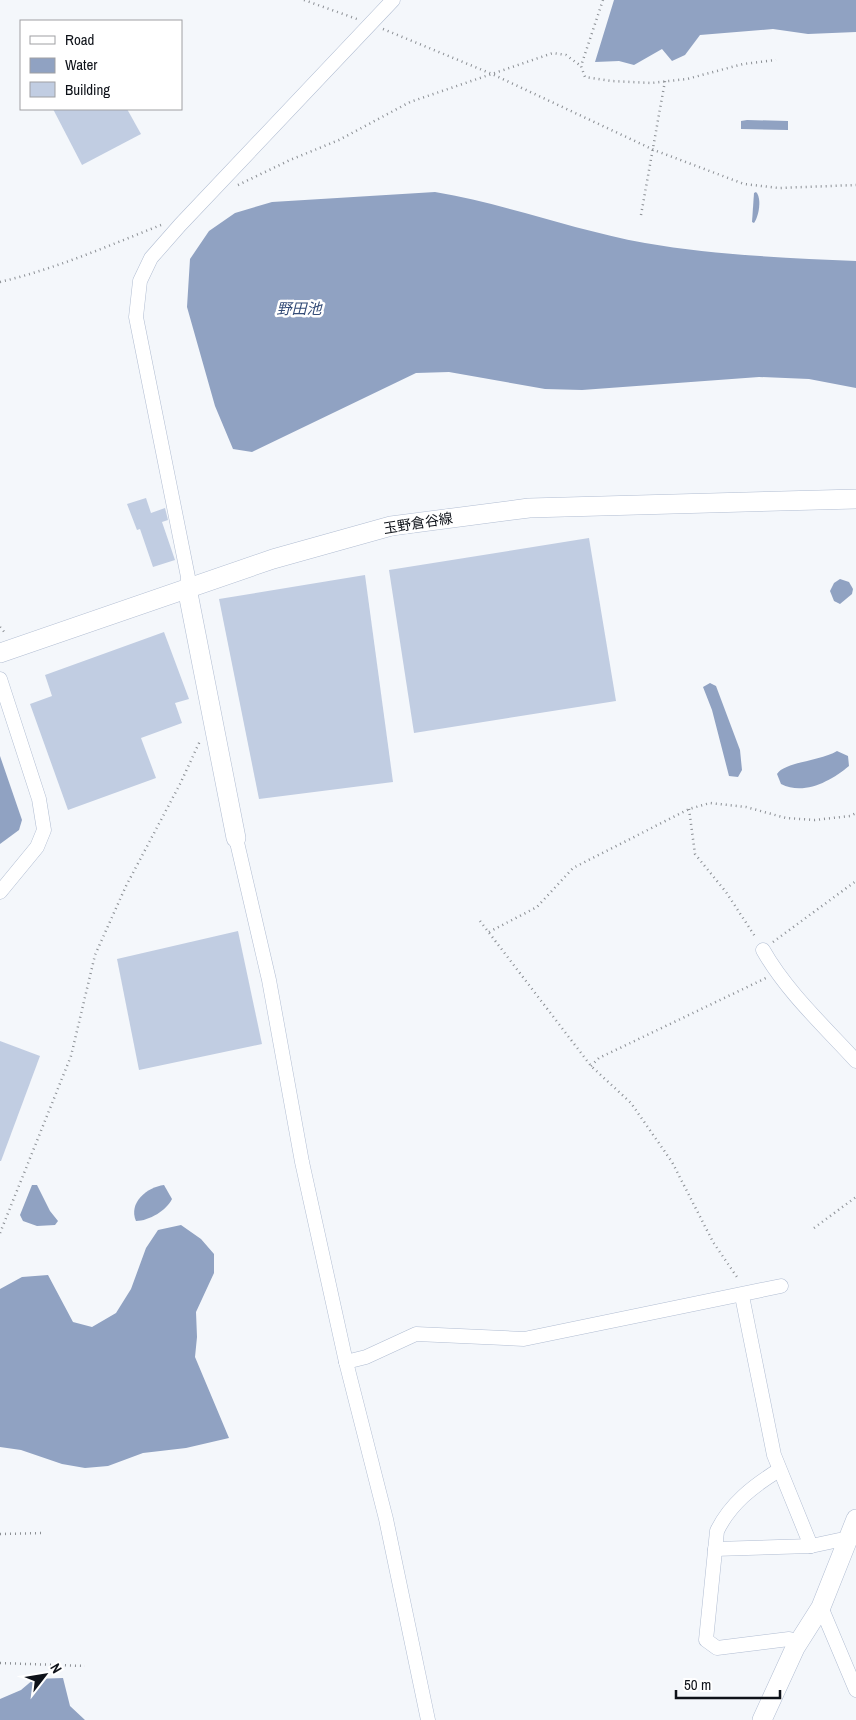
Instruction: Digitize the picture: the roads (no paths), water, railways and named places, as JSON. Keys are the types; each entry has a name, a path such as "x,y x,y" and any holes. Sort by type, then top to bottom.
{"main road":[{"name":"玉野倉谷線","path":"0,653 187,588 344,538 391,526 442,518 539,508 856,499"},
{"path":"187,588 236,838"},
{"path":"762,1720 799,1642 821,1607 856,1519"}],"street":[{"path":"187,588 188,577 136,316 140,281 151,258 180,224 393,0"},
{"path":"0,678 39,799 44,830 37,847 0,892"},
{"path":"236,838 269,980 302,1162 346,1362 386,1519 428,1720"},
{"path":"763,950 777,971 856,1061"},
{"path":"346,1362 366,1357 416,1334 524,1339 742,1296 781,1286"},
{"path":"742,1296 778,1470 810,1546"},
{"path":"778,1470 743,1495 722,1520 717,1531 706,1640 717,1648 789,1639 799,1642"},
{"path":"715,1549 810,1546 839,1540 848,1541"},
{"path":"821,1607 856,1690"}],"water":[{"path":"614,0 856,0 856,32 808,34 773,29 700,35 685,55 672,61 662,49 634,65 619,61 595,62"},
{"path":"741,121 788,121 788,130 741,129"},
{"name":"野田池","path":"435,192 488,203 619,238 645,243 724,253 856,261 856,388 809,379 759,377 582,390 545,389 449,372 416,373 252,452 233,449 215,406 187,307 190,259 209,231 235,213 272,202"},
{"path":"756,192 759,198 759,207 754,223 752,222 754,193"},
{"path":"840,579 849,582 853,589 852,594 840,604 834,601 830,591 834,583"},
{"path":"710,683 716,686 740,750 742,770 738,777 729,776 712,710 703,687"},
{"path":"837,751 848,756 849,766 834,777 808,788 790,787 781,784 777,774 781,770"},
{"path":"0,756 22,820 19,830 0,844"},
{"path":"32,1185 37,1185 50,1211 58,1221 55,1225 37,1226 23,1221 20,1215"},
{"path":"164,1185 172,1199 170,1203 152,1217 136,1221 134,1214 137,1202 151,1189"},
{"path":"181,1225 201,1239 214,1254 214,1273 196,1312 197,1337 195,1357 229,1438 186,1448 143,1453 108,1466 85,1468 62,1464 21,1450 0,1447 0,1289 22,1277 48,1275 73,1322 92,1327 116,1313 131,1289 146,1248 158,1230"},
{"path":"63,1678 70,1706 85,1720 0,1720 0,1699 21,1690 34,1679"}]}
